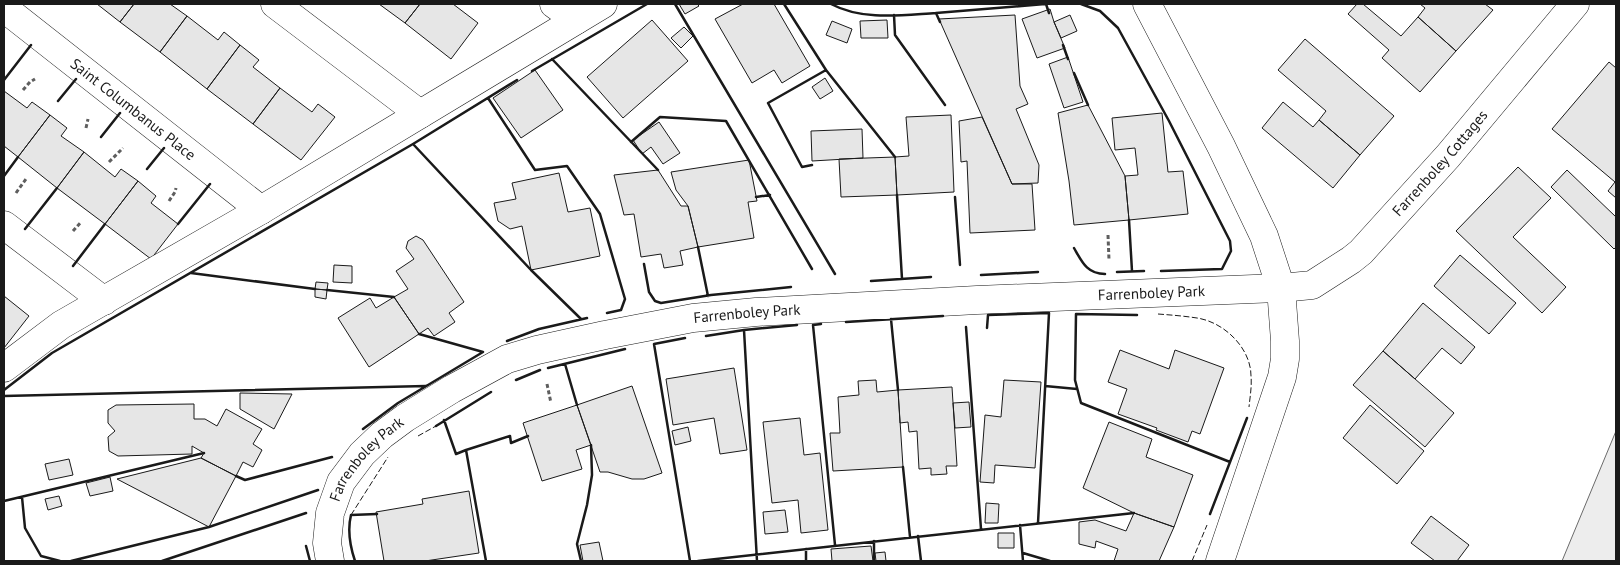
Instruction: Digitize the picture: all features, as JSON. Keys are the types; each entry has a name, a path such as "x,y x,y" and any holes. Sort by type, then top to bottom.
{"street":[{"path":"275,4 420,114"},
{"path":"554,4 576,20"},
{"path":"4,368 61,325 261,210 603,4"},
{"path":"1147,4 1264,236 1281,288 1285,342 1282,377 1220,561"},
{"name":"Farrenboley Cottages","path":"1281,288 1312,285 1361,252 1448,156 1575,4"},
{"name":"Saint Columbanus Place","path":"4,8 261,210"},
{"path":"4,226 104,301"},
{"name":"Farrenboley Park","path":"330,561 327,542 330,512 341,482 362,454 382,435 405,418 452,389 507,359 537,350 674,322 756,312 977,300 1281,288"}],"shaded area":[{"path":"1616,431 1616,561 1562,561"}],"building":[{"path":"97,4 134,4 120,22"},
{"path":"134,4 170,4 187,16 160,52 120,22"},
{"path":"379,4 420,4 405,23"},
{"path":"420,4 453,4 478,23 451,59 405,23"},
{"path":"679,4 697,4 699,6 685,14"},
{"path":"743,4 774,4 810,66 782,83 774,70 752,83 715,19"},
{"path":"1357,4 1363,4 1401,36 1418,17 1456,51 1420,92 1382,58 1389,50 1348,14"},
{"path":"1420,4 1485,4 1493,10 1456,51 1418,17 1425,8"},
{"path":"1050,9 1065,48 1037,58 1022,19"},
{"path":"1015,15 1020,86 1028,104 1016,109 1039,165 1038,183 1012,184 939,19"},
{"path":"1070,15 1077,31 1061,38 1054,22"},
{"path":"187,16 218,40 224,32 240,45 207,89 160,52"},
{"path":"652,20 688,61 623,118 587,77"},
{"path":"887,20 888,38 861,38 860,21"},
{"path":"832,21 852,29 847,43 826,35"},
{"path":"684,27 693,36 681,48 671,38"},
{"path":"1305,39 1394,116 1360,155 1319,120 1326,111 1278,70"},
{"path":"240,45 259,60 253,67 280,88 253,124 207,89"},
{"path":"1068,57 1083,102 1064,108 1049,64"},
{"path":"1609,62 1616,68 1616,198 1608,191 1615,182 1552,129"},
{"path":"535,70 563,110 521,138 493,98"},
{"path":"825,78 833,91 820,99 812,87"},
{"path":"280,88 312,112 318,104 335,117 301,160 253,124"},
{"path":"4,91 27,108 32,102 50,115 18,157 4,146"},
{"path":"1283,102 1313,127 1319,120 1360,155 1333,188 1262,128"},
{"path":"1088,105 1125,176 1129,220 1074,225 1058,113"},
{"path":"1162,113 1168,172 1183,171 1188,214 1129,220 1125,176 1138,175 1135,148 1115,150 1112,118"},
{"path":"50,115 67,128 61,136 84,152 57,188 18,157"},
{"path":"951,115 954,192 897,195 895,157 909,156 906,117"},
{"path":"982,117 1012,184 1032,184 1035,230 970,233 967,161 961,162 959,121"},
{"path":"659,122 680,153 663,164 651,147 642,154 633,140"},
{"path":"862,129 863,158 812,161 811,131"},
{"path":"84,152 115,177 121,169 138,181 105,224 57,188"},
{"path":"895,157 897,195 841,197 839,159"},
{"path":"749,160 757,201 748,202 754,238 698,247 688,206 676,190 671,172"},
{"path":"1518,167 1551,198 1513,237 1566,287 1542,313 1456,231"},
{"path":"658,170 681,206 688,206 698,247 680,251 683,265 664,268 661,254 641,257 634,214 624,215 614,175"},
{"path":"1567,170 1616,217 1616,247 1614,249 1551,187"},
{"path":"559,173 568,212 590,208 600,256 531,270 522,226 510,229 498,221 494,203 516,199 512,183"},
{"path":"138,181 156,196 151,203 178,224 151,259 105,224"},
{"path":"416,236 423,240 464,302 449,313 455,322 434,336 428,328 419,334 394,297 408,289 396,271 414,259 406,248 408,241"},
{"path":"1460,255 1516,303 1489,334 1434,286"},
{"path":"334,265 352,266 352,283 333,282"},
{"path":"316,282 328,283 327,290 315,289"},
{"path":"315,289 327,290 326,299 315,297"},
{"path":"4,296 29,316 4,348"},
{"path":"394,297 419,334 369,367 338,318 370,298 376,308"},
{"path":"1423,303 1475,347 1461,364 1442,348 1415,379 1383,351"},
{"path":"1120,350 1169,369 1175,350 1224,368 1200,434 1192,431 1188,442 1118,414 1127,389 1108,382"},
{"path":"1383,351 1454,413 1425,447 1353,385"},
{"path":"734,368 747,450 720,454 714,418 673,425 666,379"},
{"path":"876,380 877,392 898,390 903,467 833,471 830,433 840,433 838,397 859,395 858,381"},
{"path":"1004,380 1041,382 1035,468 995,465 994,483 980,482 985,415 1001,417"},
{"path":"632,386 662,473 644,479 632,479 608,472 600,472 577,405"},
{"path":"952,387 957,466 946,466 947,474 931,475 931,468 919,469 917,431 909,432 908,422 900,423 898,390"},
{"path":"240,393 292,394 274,429 240,409"},
{"path":"969,402 971,427 955,428 953,403"},
{"path":"194,404 194,419 205,419 217,426 226,409 262,429 253,444 262,450 253,467 243,462 236,476 201,458 204,453 192,446 192,454 118,456 109,451 108,437 115,431 108,423 108,410 116,405"},
{"path":"577,405 591,445 576,450 582,469 542,481 523,423"},
{"path":"1370,405 1424,451 1397,484 1343,438"},
{"path":"800,418 804,455 820,453 828,530 801,533 798,500 772,503 763,422"},
{"path":"1109,422 1152,439 1146,457 1193,475 1174,527 1134,513 1083,488"},
{"path":"688,427 691,441 675,445 672,431"},
{"path":"201,458 236,476 209,527 117,479"},
{"path":"69,459 73,475 49,480 45,464"},
{"path":"110,477 113,491 90,496 86,483"},
{"path":"469,491 479,553 425,561 384,561 376,512 423,504 422,499"},
{"path":"59,496 62,506 48,510 45,499"},
{"path":"986,503 999,504 998,523 985,523"},
{"path":"785,510 788,532 765,534 763,512"},
{"path":"1134,513 1174,527 1159,561 1114,561 1118,549 1096,541 1095,548 1079,544 1079,522 1095,520 1126,531"},
{"path":"1431,516 1469,545 1457,561 1435,561 1411,543"},
{"path":"998,533 1014,533 1014,548 998,548"},
{"path":"599,542 603,561 583,561 580,545"},
{"path":"871,546 873,561 832,561 831,549"},
{"path":"885,552 886,561 876,561 875,553"}],"fence":[{"path":"1158,314 1207,320 1234,338 1241,346 1250,366 1249,407"},
{"path":"418,436 436,426"},
{"path":"351,515 388,457"},
{"path":"1192,561 1207,525"}],"wall":[{"path":"532,71 647,4"},
{"path":"675,4 835,274"},
{"path":"784,4 826,70"},
{"path":"831,4 856,13 869,15 896,16 936,13 940,22"},
{"path":"936,13 1045,4"},
{"path":"1046,4 1049,13"},
{"path":"1081,4 1100,11 1118,28 1169,121 1230,241 1231,251 1222,269 1161,271"},
{"path":"894,15 895,35 945,105"},
{"path":"4,80 31,45"},
{"path":"1063,45 1068,59"},
{"path":"552,59 658,170"},
{"path":"812,165 802,167 768,103 826,70 895,157"},
{"path":"1074,73 1088,105"},
{"path":"58,101 76,79"},
{"path":"4,390 52,353 413,144 517,80"},
{"path":"488,98 535,170 567,166 600,214 625,299 621,310 607,313"},
{"path":"101,137 120,113"},
{"path":"631,142 660,117 726,121 812,269"},
{"path":"413,144 531,270 581,319"},
{"path":"147,169 164,148"},
{"path":"4,176 18,157"},
{"path":"178,224 210,184"},
{"path":"25,229 57,188"},
{"path":"756,197 770,195"},
{"path":"897,195 902,279"},
{"path":"955,197 960,265"},
{"path":"1129,220 1132,271"},
{"path":"73,266 105,224"},
{"path":"698,247 708,296"},
{"path":"1074,248 1089,269 1105,274"},
{"path":"644,264 649,292 655,301 661,303 711,295 791,287"},
{"path":"1117,272 1144,271"},
{"path":"981,275 1038,272"},
{"path":"191,273 315,289"},
{"path":"871,281 931,277"},
{"path":"327,290 394,297"},
{"path":"987,328 988,315 1049,313 1038,523"},
{"path":"1137,315 1076,314 1075,380 1081,403 1230,462"},
{"path":"846,322 943,316"},
{"path":"507,341 539,329 587,318"},
{"path":"891,319 898,390"},
{"path":"821,324 813,325 835,545"},
{"path":"706,336 797,325"},
{"path":"966,327 981,529"},
{"path":"744,330 757,561"},
{"path":"419,334 483,352"},
{"path":"685,338 654,344 690,561"},
{"path":"548,368 625,349"},
{"path":"363,429 398,403 483,352"},
{"path":"565,364 577,405"},
{"path":"516,380 540,370"},
{"path":"4,396 426,386"},
{"path":"1045,386 1077,389"},
{"path":"436,426 491,392"},
{"path":"1210,514 1247,418"},
{"path":"444,420 456,454 466,450 486,561"},
{"path":"466,450 510,436 511,443 528,436"},
{"path":"581,561 577,544 592,475 591,445"},
{"path":"4,501 204,453"},
{"path":"236,476 245,480 332,457"},
{"path":"903,467 910,537"},
{"path":"71,561 209,527 318,490"},
{"path":"22,497 25,528 41,556 60,561"},
{"path":"162,561 306,513"},
{"path":"698,561 1134,513"},
{"path":"355,561 349,527 351,515 377,514"},
{"path":"1020,525 1023,561"},
{"path":"918,536 921,561"},
{"path":"874,541 874,561"},
{"path":"306,546 310,561"},
{"path":"806,549 806,561"},
{"path":"1023,553 1050,561"}]}
